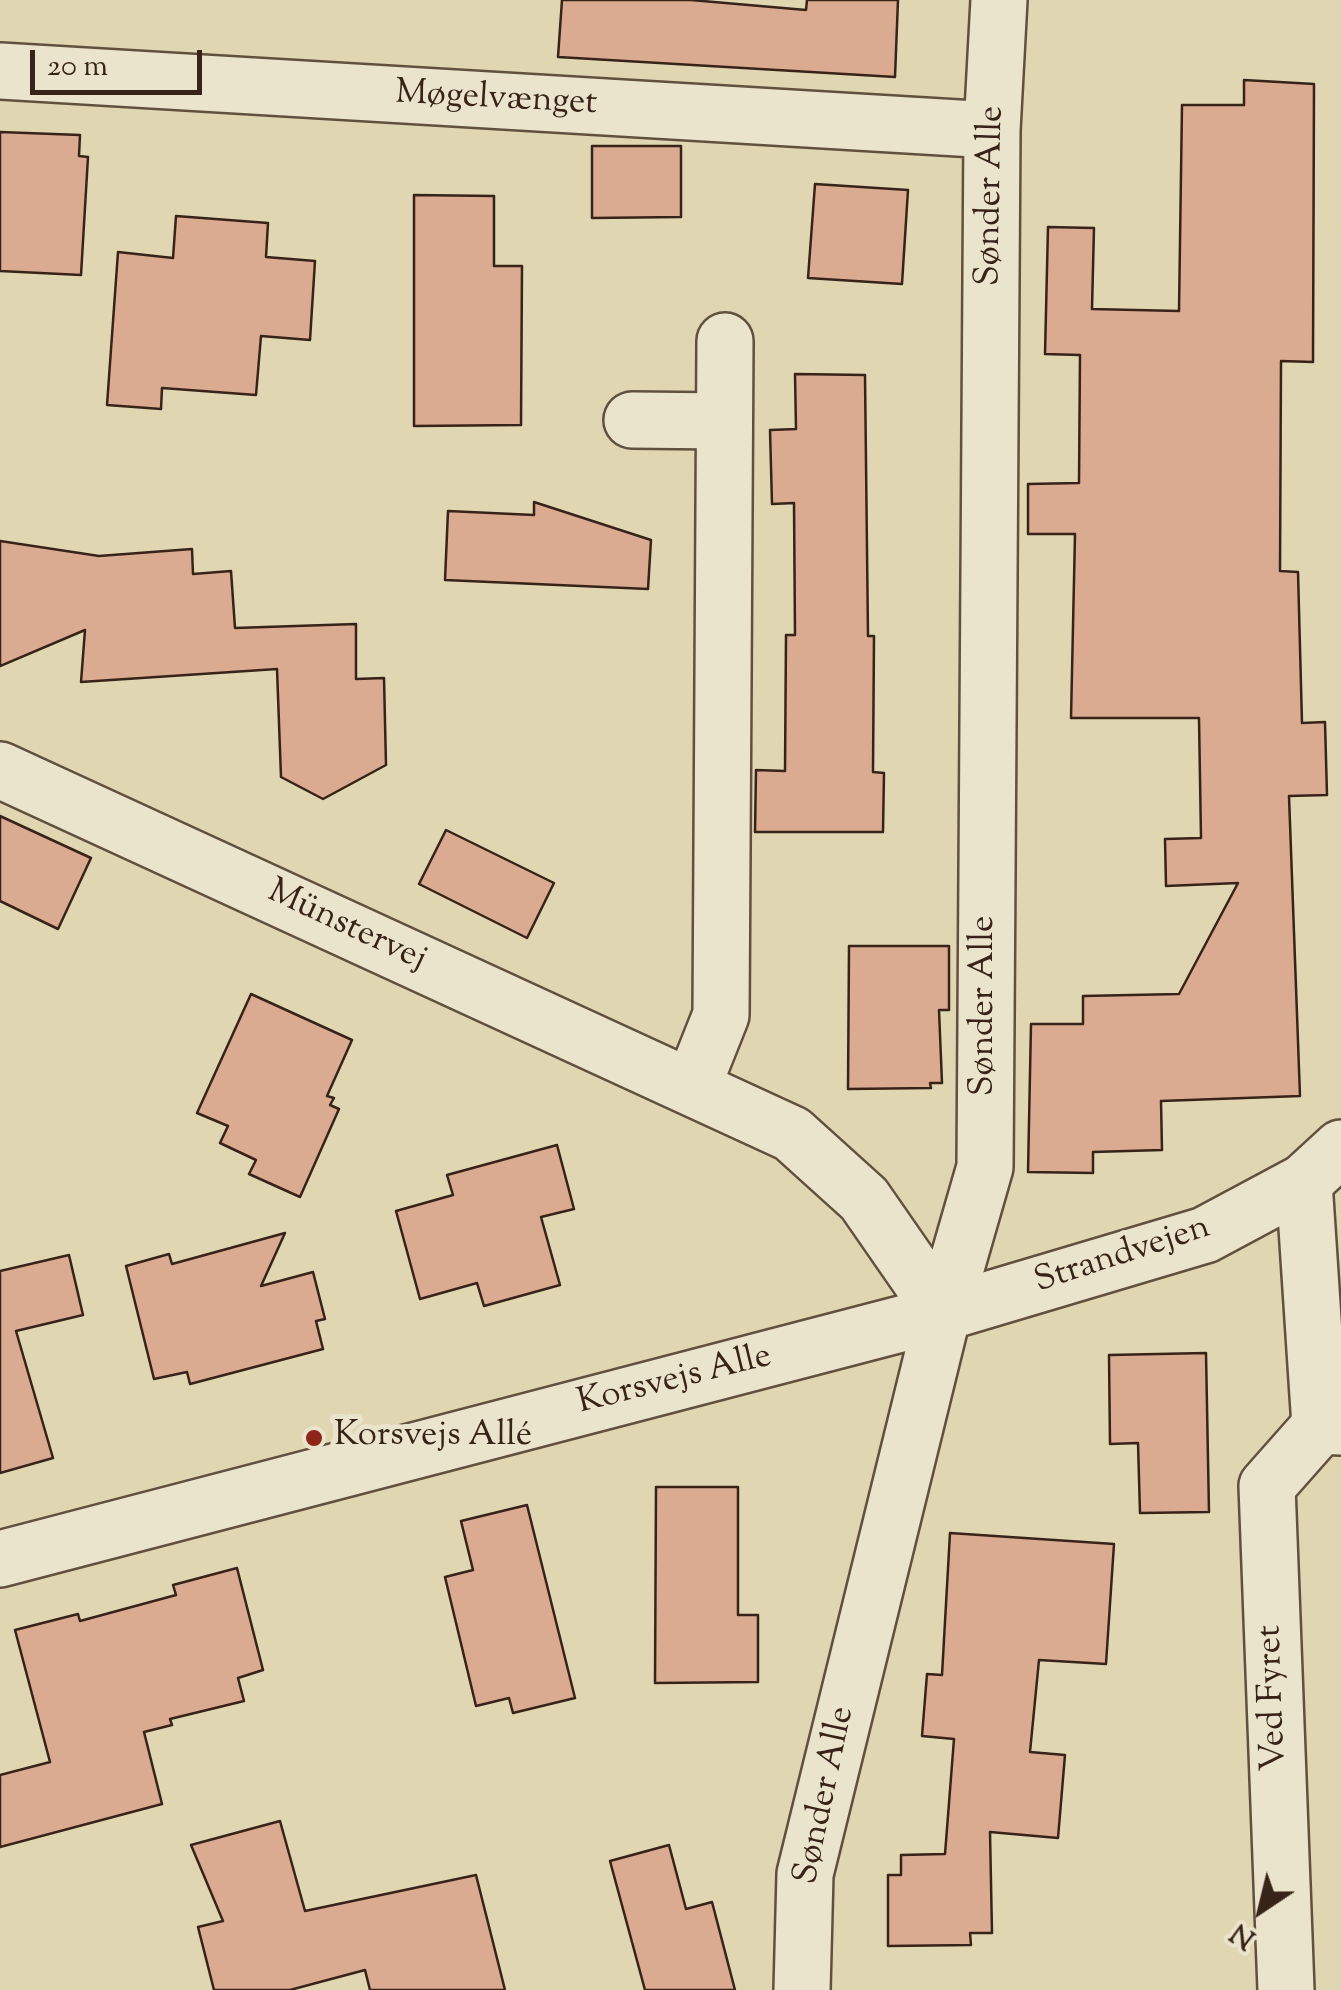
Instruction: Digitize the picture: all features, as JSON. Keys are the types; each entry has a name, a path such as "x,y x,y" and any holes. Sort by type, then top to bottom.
{"street":[{"name":"Sønder Alle","path":"802,1990 805,1874 944,1313 985,1167 992,130 999,0"},
{"name":"Møgelvænget","path":"0,71 992,130"},
{"path":"692,1088 721,1015 725,340"},
{"path":"632,420 724,421"},
{"name":"Münstervej","path":"0,770 792,1134 864,1199 944,1313"},
{"name":"Strandvejen","path":"944,1313 1205,1236 1322,1165"},
{"name":"Ved Fyret","path":"1286,1990 1267,1486 1331,1427 1322,1165"},
{"name":"Korsvejs Alle","path":"0,1559 944,1313"}],"building":[{"path":"562,0 691,0 806,10 807,0 898,0 895,77 558,57"},
{"path":"1244,80 1314,84 1313,362 1281,361 1280,571 1298,572 1302,723 1325,722 1327,795 1289,796 1300,1096 1161,1101 1162,1150 1093,1152 1093,1173 1028,1172 1031,1024 1083,1024 1083,996 1179,994 1238,883 1166,886 1165,839 1201,838 1199,718 1071,718 1075,534 1028,534 1028,484 1079,483 1080,355 1045,354 1048,227 1094,228 1092,309 1179,311 1182,105 1244,105"},
{"path":"0,132 80,135 79,156 88,157 81,275 0,271"},
{"path":"592,146 681,146 681,217 592,218"},
{"path":"815,184 908,190 902,284 808,278"},
{"path":"414,195 494,196 494,266 522,266 521,425 414,426"},
{"path":"176,216 268,223 266,257 315,261 310,340 261,336 256,395 162,388 161,409 107,405 118,252 173,258"},
{"path":"795,374 865,375 868,636 874,636 873,772 884,773 883,832 755,832 756,770 785,771 786,635 795,635 794,503 772,504 770,430 796,429"},
{"path":"534,502 651,540 648,589 445,580 448,511 534,515"},
{"path":"0,541 99,556 192,549 193,574 231,571 235,628 356,624 356,679 384,678 386,765 323,799 281,777 277,669 81,682 85,630 0,666"},
{"path":"0,816 91,858 58,929 0,901"},
{"path":"446,830 554,883 527,938 419,884"},
{"path":"849,946 949,946 949,1010 939,1010 942,1083 930,1083 931,1088 848,1089"},
{"path":"251,994 352,1040 327,1096 334,1098 330,1105 339,1109 300,1197 249,1174 256,1160 220,1143 228,1126 197,1113"},
{"path":"557,1145 574,1209 541,1217 560,1285 484,1306 477,1283 420,1299 396,1211 453,1195 447,1175"},
{"path":"285,1233 261,1286 313,1272 325,1319 316,1321 323,1349 190,1384 187,1372 154,1379 126,1266 169,1254 172,1264"},
{"path":"69,1255 83,1315 16,1331 53,1458 0,1473 0,1271"},
{"path":"1206,1353 1209,1512 1140,1513 1138,1443 1110,1444 1109,1355"},
{"path":"656,1487 738,1487 738,1615 758,1615 758,1682 655,1683"},
{"path":"527,1505 575,1698 513,1713 509,1698 476,1706 445,1577 473,1570 461,1521"},
{"path":"950,1533 1114,1544 1106,1664 1039,1660 1030,1752 1065,1755 1058,1838 990,1832 992,1933 970,1933 971,1945 888,1946 888,1875 901,1875 901,1855 945,1854 954,1739 922,1736 927,1674 942,1675"},
{"path":"237,1568 263,1670 238,1678 244,1701 170,1719 172,1725 144,1732 162,1804 0,1847 0,1775 50,1762 15,1630 78,1614 80,1621 176,1595 173,1585"},
{"path":"280,1821 305,1911 476,1875 505,1990 370,1990 365,1970 290,1990 214,1990 198,1927 223,1921 191,1845"},
{"path":"669,1845 686,1909 712,1902 735,1990 645,1990 610,1861"}],"place":[{"name":"Korsvejs Allé","path":"314,1438"}]}
